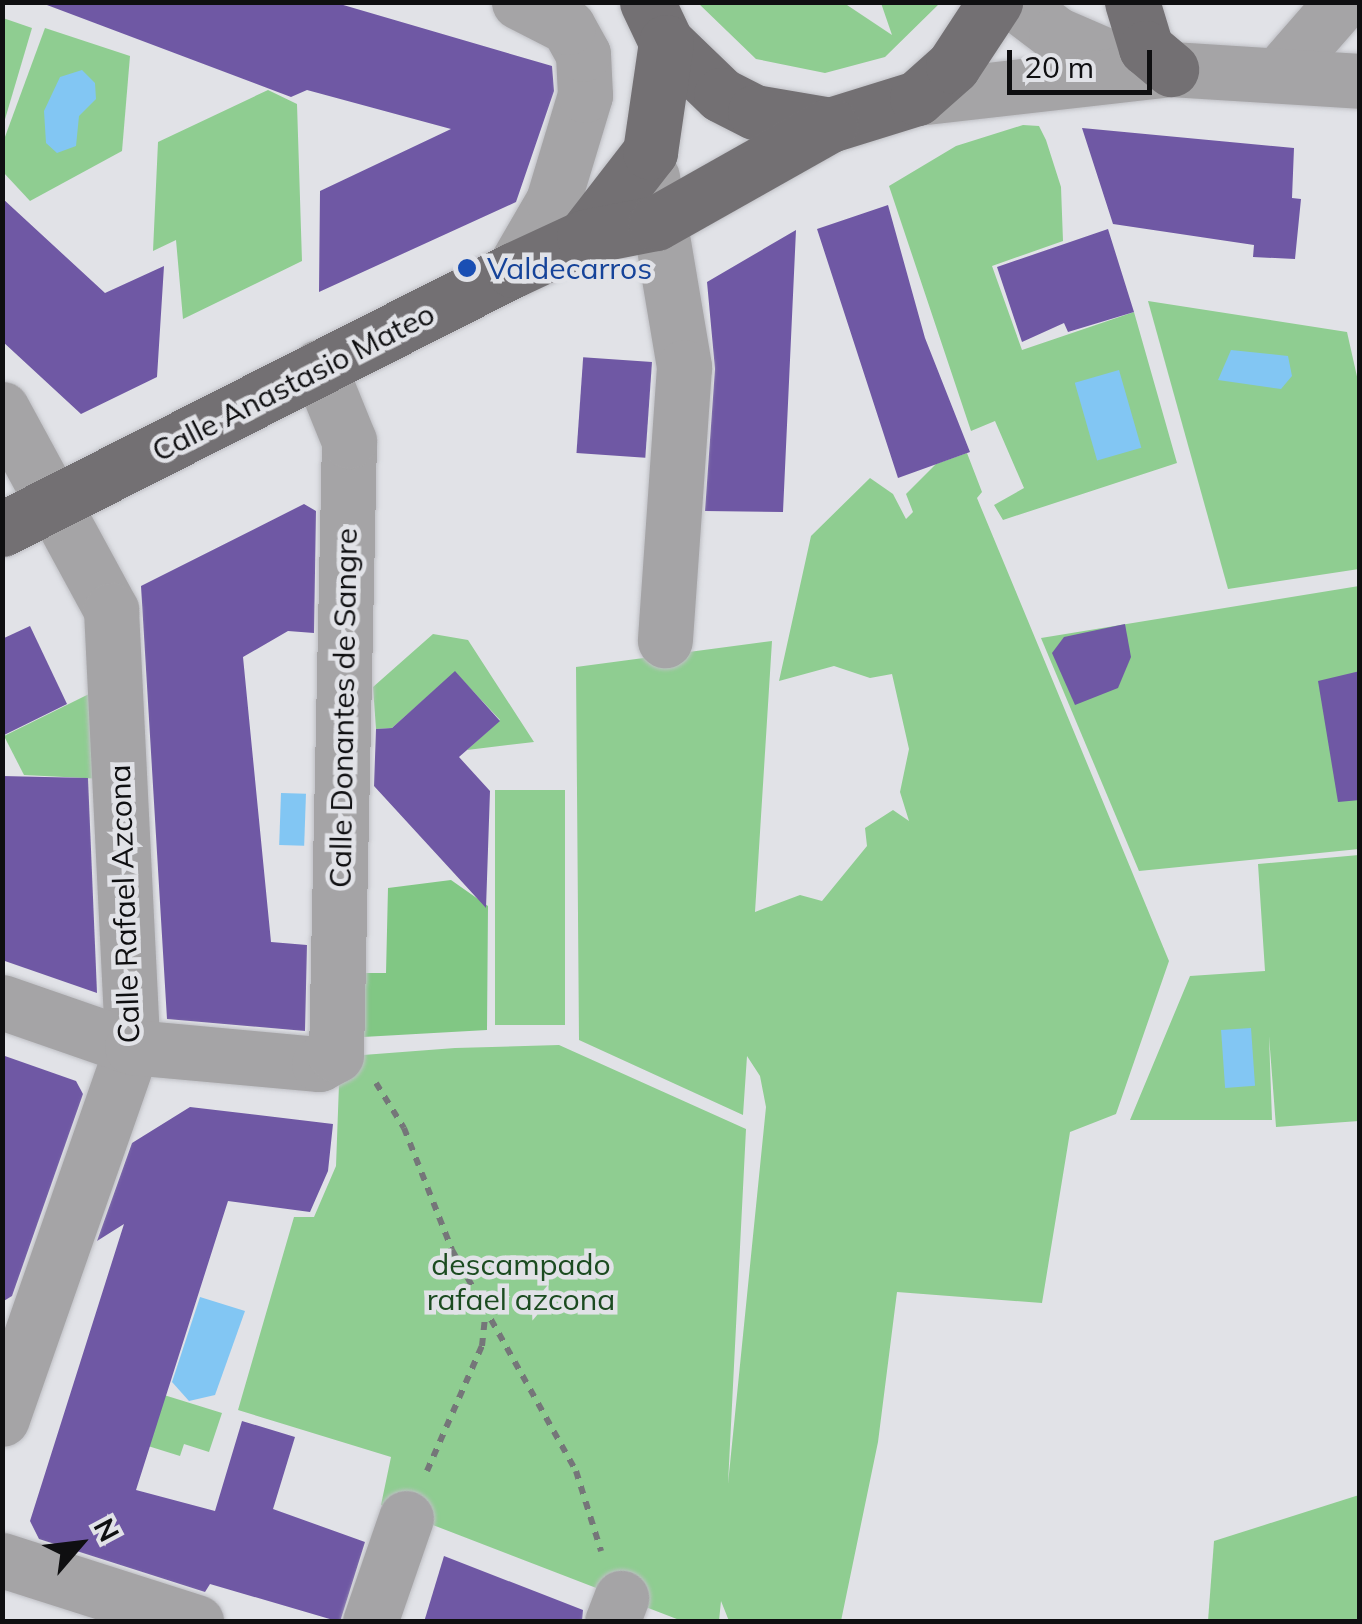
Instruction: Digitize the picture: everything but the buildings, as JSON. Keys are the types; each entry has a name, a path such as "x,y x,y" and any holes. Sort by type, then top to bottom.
{"main road":[{"path":"584,237 656,223 830,125 917,98 954,66 994,2"},
{"path":"1132,2 1157,70"},
{"path":"656,22 706,83 755,112 830,125"},
{"path":"584,237 650,152 656,22"},
{"name":"Calle Anastasio Mateo","path":"2,529 584,237"}],"street":[{"path":"513,270 553,202 586,95 583,54 568,26 519,2"},
{"path":"1014,2 1056,34 1157,70"},
{"path":"1280,74 1342,2"},
{"path":"917,98 1157,70 1280,74 1360,82"},
{"path":"650,152 656,223 680,312 684,366 666,640"},
{"name":"Calle Donantes de Sangre","path":"319,367 349,442 336,1055"},
{"name":"Calle Rafael Azcona","path":"2,409 111,610 132,1047 2,1419"},
{"path":"2,1002 132,1047 318,1064 336,1055"},
{"path":"370,1622 406,1518"},
{"path":"2,1560 196,1622"}],"path":[{"path":"336,1055 361,1064 384,1092 485,1315 576,1470 616,1610"},
{"path":"406,1518 482,1346 485,1315"}],"green space":[{"path":"698,3 844,3 892,35 881,3 940,3 885,57 825,73 756,59"},
{"path":"2,18 32,28 3,126"},
{"path":"45,28 130,56 122,151 30,201 3,172 2,145"},
{"path":"268,90 297,104 302,261 183,319 176,240 153,251 158,142"},
{"path":"1023,125 1039,126 1046,140 1061,187 1063,241 992,266 1022,350 1134,312 1177,463 1003,520 994,505 1024,488 995,421 971,431 889,186 956,146"},
{"path":"1148,301 1347,332 1360,390 1359,569 1228,589"},
{"name":"descampado rafael azcona","path":"967,453 982,492 977,498 1169,961 1116,1114 1070,1132 1042,1303 897,1292 878,1442 841,1621 729,1621 721,1601 719,1621 682,1621 381,1505 391,1457 238,1410 294,1217 314,1217 336,1166 339,1084 363,1055 455,1048 559,1045 746,1129 728,1484 766,1107 760,1076 747,1056 743,1115 579,1040 576,667 772,641 755,912 800,895 822,901 867,846 865,828 893,810 909,821 900,792 909,749 892,674 870,678 834,666 779,681 811,536 870,478 893,494 906,519 913,512 906,494 936,464"},
{"path":"1359,586 1359,849 1139,871 1041,638"},
{"path":"433,634 468,640 534,742 467,750 500,720 455,672 392,728 376,729 373,687"},
{"path":"89,694 104,779 24,775 4,736"},
{"path":"495,790 565,790 565,1025 495,1025"},
{"path":"1359,855 1359,1121 1276,1127 1269,1036 1272,1120 1130,1120 1190,976 1265,971 1258,864"},
{"path":"451,880 488,906 487,1030 345,1038 347,973 386,973 388,888"},
{"path":"164,1395 222,1413 209,1452 184,1444 180,1456 148,1446"},
{"path":"1359,1495 1359,1621 1208,1621 1214,1541"}],"water":[{"path":"82,70 95,83 96,99 79,116 76,146 57,153 46,143 44,111 60,77"},
{"path":"1231,350 1288,356 1292,376 1281,389 1218,380"},
{"path":"1119,370 1141,448 1097,461 1075,383"},
{"path":"281,793 306,794 304,846 279,845"},
{"path":"1251,1028 1255,1086 1225,1088 1221,1030"},
{"path":"200,1297 245,1311 215,1395 189,1401 172,1382"}],"place":[{"name":"Valdecarros","path":"467,268"}]}
